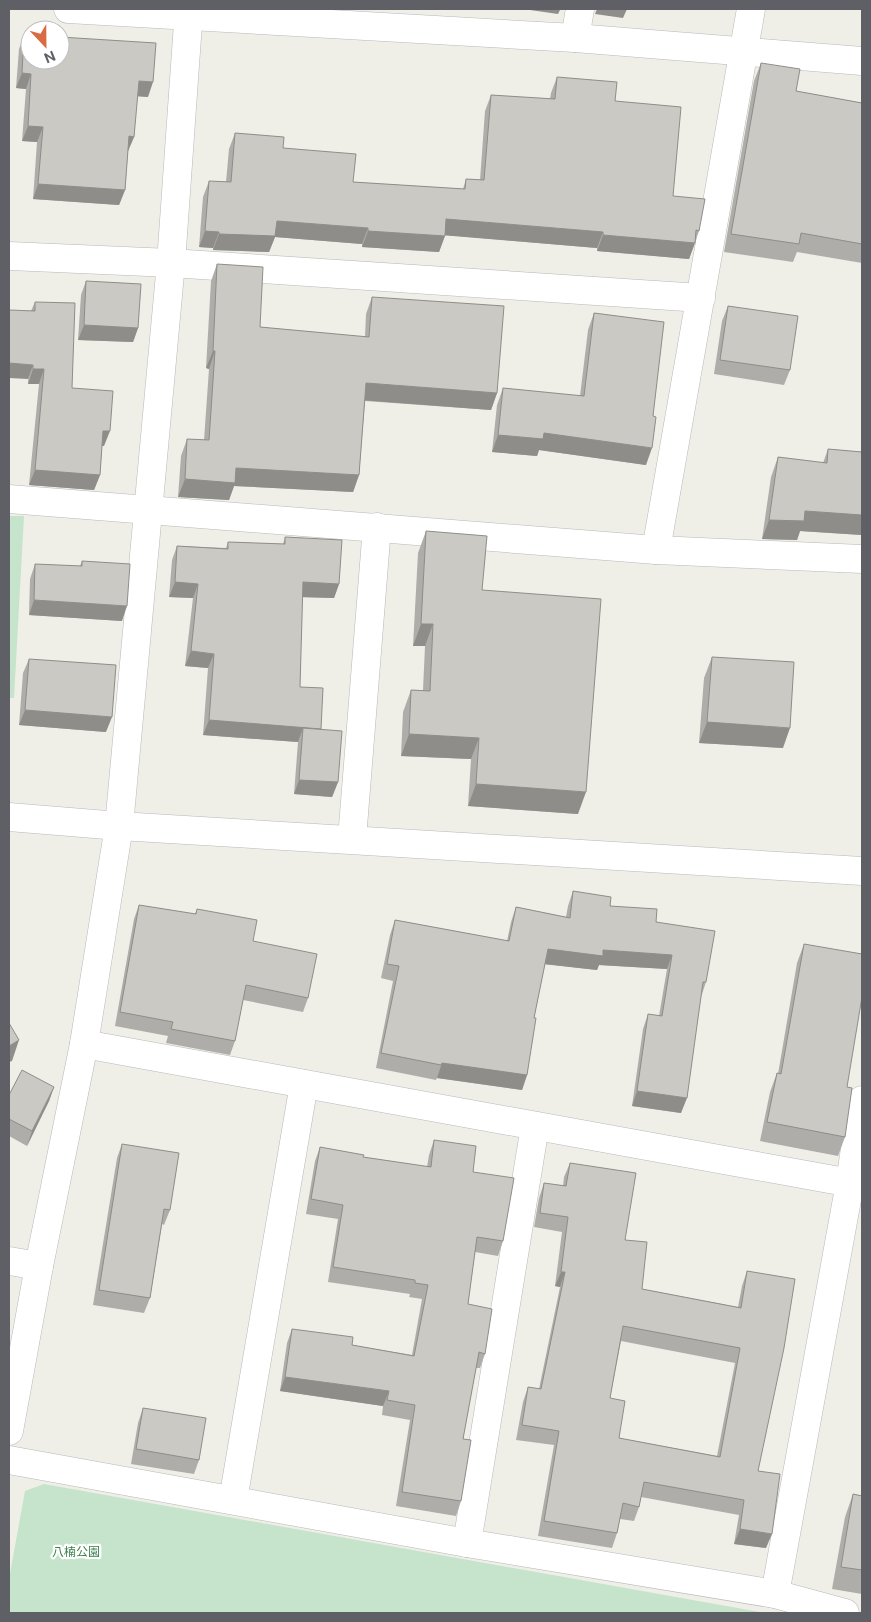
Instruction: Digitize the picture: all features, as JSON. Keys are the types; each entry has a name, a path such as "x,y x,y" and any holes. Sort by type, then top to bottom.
{"street":[{"path":"68,9 189,13 575,38 744,50 862,61"},
{"path":"575,38 580,9"},
{"path":"656,550 751,9"},
{"path":"9,1431 38,1266 84,1044 119,826 171,263 189,13"},
{"path":"9,256 171,263 701,298"},
{"path":"9,499 656,550 862,559"},
{"path":"352,839 377,527"},
{"path":"9,817 119,826 862,871"},
{"path":"84,1044 856,1184"},
{"path":"232,1500 304,1084"},
{"path":"776,1594 856,1184 862,1100"},
{"path":"467,1543 535,1126"},
{"path":"9,1260 38,1266"},
{"path":"9,1460 467,1543 776,1594 845,1613"}],"green space":[{"path":"9,516 24,516 14,698 9,698"},
{"name":"八楠公園","path":"44,1484 765,1613 9,1613 9,1579 25,1491"}],"building":[{"path":"70,38 156,43 153,82 139,81 134,137 129,136 125,190 38,184 43,127 28,126 31,74 22,73 22,70 70,70"},
{"path":"761,63 800,69 796,91 862,103 862,244 801,233 799,244 731,234"},
{"path":"557,77 617,82 615,101 681,107 673,196 705,199 699,231 696,230 695,243 603,235 603,232 446,219 445,236 368,231 368,228 277,221 275,236 219,234 219,232 205,231 209,181 231,182 235,133 284,137 283,148 356,154 353,182 465,189 466,179 484,180 491,95 555,99"},
{"path":"217,264 263,267 260,327 369,337 372,297 504,306 497,393 366,383 359,475 236,468 235,483 185,479 187,439 209,440 215,351 213,351"},
{"path":"86,281 141,284 138,328 84,325"},
{"path":"35,302 75,303 72,388 113,391 110,431 103,431 100,475 35,470 44,369 33,369 33,365 9,363 9,310 35,311"},
{"path":"728,306 798,316 790,370 720,360"},
{"path":"594,313 664,322 653,416 656,417 652,448 544,433 543,439 498,435 503,388 584,396"},
{"path":"828,449 862,452 862,515 805,511 804,521 769,520 778,457 827,463"},
{"path":"426,531 487,536 482,590 601,599 586,792 476,784 479,738 409,734 411,690 430,691 433,624 421,624"},
{"path":"285,537 342,540 339,584 303,582 300,687 323,688 321,729 209,720 214,654 191,651 198,584 175,582 177,546 228,549 228,542 285,544"},
{"path":"82,561 130,564 127,606 34,600 35,564 82,566"},
{"path":"712,657 794,662 790,728 707,722"},
{"path":"29,659 116,665 112,717 25,710"},
{"path":"303,728 342,731 338,782 299,780"},
{"path":"573,891 611,897 610,906 657,909 656,922 715,931 706,982 703,982 687,1098 637,1091 648,1014 662,1016 672,955 603,950 603,956 548,949 534,1018 536,1018 527,1075 442,1063 441,1065 381,1053 399,966 387,964 395,920 509,941 516,907 570,918"},
{"path":"139,905 196,914 197,909 257,920 253,941 317,954 308,998 246,985 235,1041 171,1029 173,1022 120,1012"},
{"path":"804,944 862,954 862,997 847,1087 852,1088 845,1137 767,1122 777,1073 781,1074"},
{"path":"9,1023 19,1040 9,1046"},
{"path":"22,1070 54,1087 32,1131 9,1119 9,1095"},
{"path":"434,1140 476,1146 473,1172 514,1178 503,1241 477,1237 468,1304 492,1309 485,1354 479,1352 463,1439 471,1440 461,1501 402,1492 415,1405 387,1400 389,1391 285,1377 292,1329 353,1337 352,1345 414,1356 428,1285 415,1283 415,1280 333,1267 343,1205 311,1199 320,1147 364,1155 363,1157 431,1167"},
{"path":"122,1144 179,1153 170,1210 164,1209 150,1298 99,1290"},
{"path":"570,1163 636,1173 625,1240 647,1242 642,1289 741,1308 747,1271 795,1279 784,1348 758,1471 780,1474 772,1534 740,1529 744,1500 644,1482 639,1507 623,1503 617,1533 544,1521 559,1431 522,1425 528,1387 541,1389 565,1272 561,1272 568,1217 540,1213 544,1183 566,1186","holes":["623,1326 740,1348 720,1457 619,1438 625,1401 610,1398"]},
{"path":"143,1408 206,1418 199,1460 136,1449"},
{"path":"853,1494 862,1496 862,1570 841,1567"}]}
